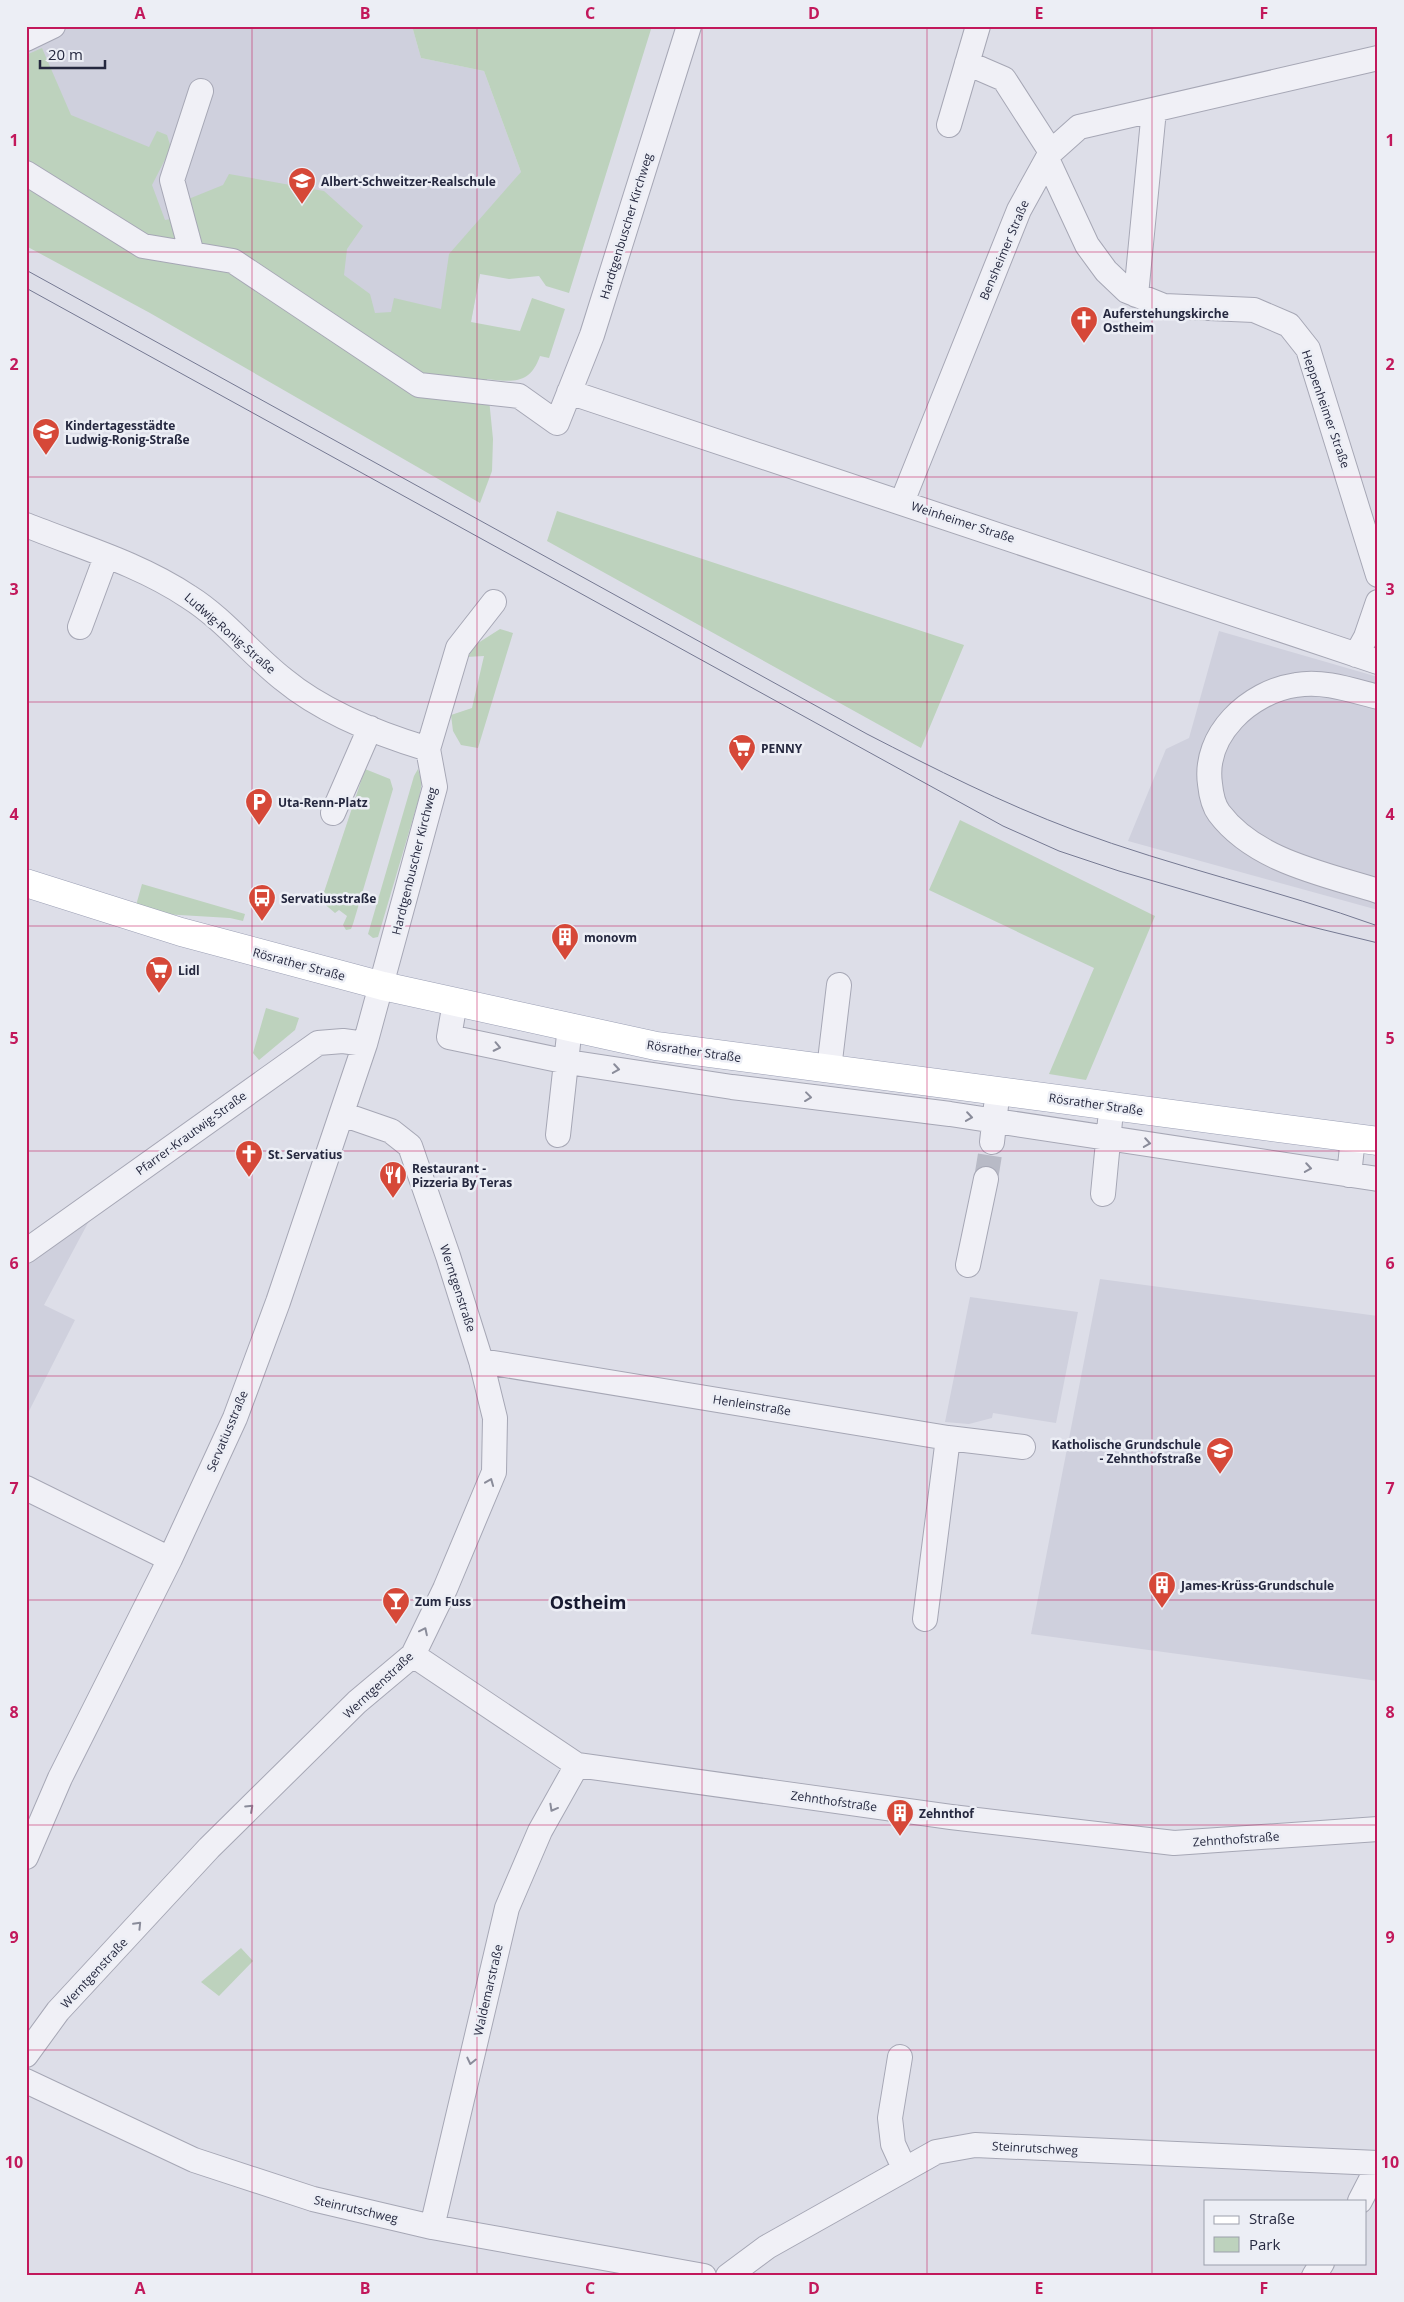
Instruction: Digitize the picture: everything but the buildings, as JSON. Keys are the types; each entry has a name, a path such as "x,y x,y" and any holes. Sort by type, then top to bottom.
{"main road":[{"name":"Rösrather Straße","path":"26,883 181,932 382,986 656,1046 1366,1140"}],"street":[{"path":"26,39 53,26"},
{"name":"Hardtgenbuscher Kirchweg","path":"192,254 233,261 419,385 519,396 557,423 592,335 689,26"},
{"path":"948,126 978,26"},
{"name":"Bensheimer Straße","path":"902,502 1018,210 1050,157 1079,127 1378,58"},
{"name":"Heppenheimer Straße","path":"967,63 1004,79 1050,157 1087,245 1106,271 1127,291 1164,306 1254,310 1289,324 1308,349 1378,575"},
{"path":"26,173 143,246 192,254 172,180 201,91"},
{"path":"1136,295 1154,110"},
{"name":"Weinheimer Straße","path":"569,392 1367,658"},
{"name":"Ludwig-Ronig-Straße","path":"26,525 157,577 191,598 283,680 333,711 388,737 428,750"},
{"path":"80,627 106,557"},
{"name":"Hardtgenbuscher Kirchweg","path":"382,986 435,787 428,750 458,648 494,602"},
{"path":"1367,658 1366,637 1378,602"},
{"path":"1378,697 1312,683 1287,687 1263,696 1233,718 1220,734 1211,758 1209,777 1214,804 1220,813 1249,840 1286,860 1378,890"},
{"path":"333,814 370,728"},
{"path":"829,1070 839,985"},
{"name":"Servatiusstraße","path":"26,1857 60,1778 170,1559 235,1418 342,1114 382,986"},
{"path":"455,1002 449,1037 568,1062 732,1087 897,1108 993,1131 1109,1137 1378,1179"},
{"path":"558,1135 568,1062 570,1026"},
{"name":"Pfarrer-Krautwig-Straße","path":"26,1251 318,1043 344,1041 365,1044"},
{"path":"865,1104 867,1074"},
{"path":"897,1108 900,1078"},
{"path":"993,1131 998,1091"},
{"path":"1103,1194 1111,1107"},
{"name":"Werntgenstraße","path":"26,2055 58,2011 209,1848 358,1702 413,1655 445,1588 494,1472 495,1418 448,1256 410,1146 391,1131 342,1114"},
{"path":"1349,1174 1366,1140"},
{"path":"968,1266 986,1179"},
{"name":"Henleinstraße","path":"480,1361 948,1438 1023,1447"},
{"path":"925,1619 948,1438"},
{"path":"26,1488 170,1559"},
{"name":"Zehnthofstraße","path":"413,1655 577,1765 951,1817 1174,1843 1378,1829"},
{"name":"Waldemarstraße","path":"432,2227 507,1908 540,1831 577,1765"},
{"path":"900,2058 890,2118 893,2144 904,2168"},
{"name":"Steinrutschweg","path":"26,2081 194,2160 312,2199 432,2227 704,2276"},
{"name":"Steinrutschweg","path":"728,2276 767,2247 809,2226 904,2168 936,2152 975,2145 1378,2164"},
{"path":"1360,2200 1378,2164"},
{"path":"1314,2276 1321,2264"}],"shaded area":[{"name":"Albert-Schweitzer-Realschule","path":"26,26 412,26 421,58 484,71 521,172 480,274 471,321 487,378 26,163"},
{"path":"1219,631 1378,677 1378,910 1128,841 1166,749 1189,738"},
{"path":"96,1208 44,1305 75,1320 26,1417 26,1261"},
{"name":"Katholische Grundschule - Zehnthofstraße","path":"1100,1279 1378,1316 1378,1681 1031,1634"},
{"path":"970,1297 1078,1312 1056,1423 993,1413 992,1418 969,1424 945,1422"}],"green space":[{"path":"412,26 652,26 569,293 546,286 539,276 509,279 480,274 471,322 520,331 532,298 565,309 549,358 540,356 531,372 525,377 512,381 487,379 493,439 492,471 480,503 150,313 26,246 26,55 42,48 71,115 149,147 157,131 167,135 171,148 152,185 165,220 171,219 186,200 223,185 229,174 324,191 363,226 347,249 344,275 370,294 375,313 391,312 394,298 441,309 449,254 521,172 484,71 421,58"},
{"path":"557,511 964,645 921,748 547,541"},
{"path":"500,629 513,633 478,748 461,745 453,731 451,715 472,708 484,656 466,657 478,643"},
{"path":"365,769 390,779 393,789 353,924 351,929 346,930 343,925 347,916 339,910 335,913 321,901"},
{"path":"418,769 422,782 419,798 378,937 373,938 368,934 414,776"},
{"path":"960,820 1155,916 1086,1080 1049,1074 1094,968 929,890"},
{"path":"142,884 245,914 243,921 230,918 163,914 135,909"},
{"path":"266,1008 299,1018 295,1030 259,1060 253,1053"},
{"path":"241,1948 253,1961 219,1996 201,1982"}],"tunnel":[{"path":"986,1179 992,1142"}],"tram line":[{"path":"26,270 867,734 943,773 1021,809 1074,830 1378,926"},
{"path":"26,288 1003,826 1059,851 1119,871 1308,926 1378,943"}],"place":[{"name":"Albert-Schweitzer-Realschule","path":"302,205"},
{"name":"Auferstehungskirche Ostheim","path":"1084,344"},
{"name":"Kindertagesstädte Ludwig-Ronig-Straße","path":"46,456"},
{"name":"PENNY","path":"742,772"},
{"name":"Uta-Renn-Platz","path":"259,826"},
{"name":"Servatiusstraße","path":"262,922"},
{"name":"monovm","path":"565,961"},
{"name":"Lidl","path":"159,994"},
{"name":"St. Servatius","path":"249,1178"},
{"name":"Restaurant - Pizzeria By Teras","path":"393,1199"},
{"name":"Katholische Grundschule - Zehnthofstraße","path":"1220,1475"},
{"name":"James-Krüss-Grundschule","path":"1162,1609"},
{"name":"Zum Fuss","path":"396,1625"},
{"name":"Zehnthof","path":"900,1837"}],"district":[{"name":"Ostheim","path":"588,1602"}]}
